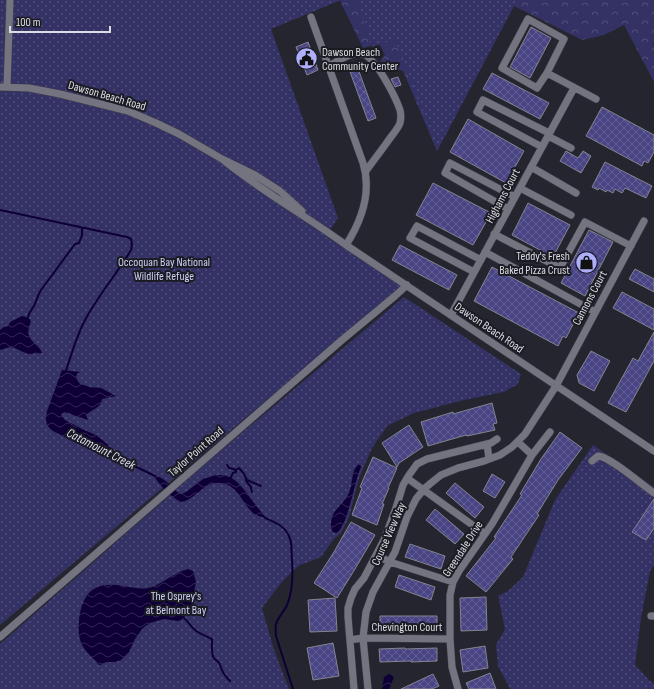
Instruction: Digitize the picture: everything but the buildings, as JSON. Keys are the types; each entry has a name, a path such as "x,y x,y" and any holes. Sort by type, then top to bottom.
{"street":[{"path":"4,87 10,0"},
{"path":"311,17 366,170 367,185 363,207 357,226 346,245"},
{"path":"528,19 564,39 547,73 537,88 502,68 528,19"},
{"path":"329,66 351,55 363,54 368,56 382,74 400,110 400,119 397,128 366,170"},
{"path":"547,73 596,99"},
{"name":"Dawson Beach Road","path":"4,87 28,88 60,94 128,111 179,134 222,159 255,175 277,189 313,221 346,245 407,284 654,451"},
{"name":"Highams Court","path":"451,315 574,88"},
{"path":"542,147 477,112 483,100 548,134 571,148"},
{"path":"508,209 445,173 450,163 515,197"},
{"path":"530,168 576,193"},
{"path":"520,188 571,215"},
{"name":"Cannons Court","path":"556,386 644,221"},
{"path":"494,234 560,268 585,222 631,246"},
{"path":"474,272 410,238 417,226 481,260"},
{"path":"485,252 596,312"},
{"name":"Taylor Point Road","path":"0,637 342,340 395,296 407,284"},
{"name":"Course View Way","path":"368,689 363,638 364,621 368,603 395,552 416,499 436,478 451,470 490,460 506,452 525,434 556,386"},
{"name":"Greendale Drive","path":"457,689 452,667 450,639 450,595 453,582 492,524 532,455 550,432"},
{"path":"354,689 348,608 355,589 364,578 384,540 403,485 407,478 417,464 427,459 491,443 497,439"},
{"path":"518,442 532,455"},
{"path":"487,444 490,460"},
{"path":"592,462 598,456 605,458 654,493"},
{"path":"407,478 485,534"},
{"path":"376,554 390,562 453,582"},
{"name":"Chevington Court","path":"350,640 363,638 450,639"}],"green space":[{"name":"Occoquan Bay National Wildlife Refuge","path":"0,0 341,0 271,29 338,218 326,236 403,285 0,625"},
{"path":"340,0 654,0 654,82 624,25 604,35 582,40 514,6 437,151 403,71 384,66 380,62 385,55 379,43 363,48"},
{"path":"357,0 517,0 437,151 395,39 372,47"},
{"name":"The Osprey's at Belmont Bay","path":"404,297 521,374 518,384 504,392 464,400 414,413 387,426 372,448 359,478 349,517 341,533 333,540 321,557 298,566 281,583 262,608 274,650 289,689 0,689 0,644 219,452"},
{"path":"593,445 654,487 654,565 650,571 641,618 635,665 654,684 654,689 510,689 498,666 496,645 505,629 498,596 508,591 523,577 555,500"}],"water":[{"path":"22,316 30,319 31,321 28,332 30,338 42,353 28,354 10,347 0,350 0,330 8,326 10,322"},
{"path":"62,370 80,372 77,374 76,378 80,384 101,388 116,396 102,399 98,406 86,415 88,420 64,412 61,415 65,420 96,435 123,460 76,443 54,432 48,426 46,421 47,411"},
{"path":"359,464 362,466 344,523 340,530 335,533 331,528 332,517 349,494 353,472"},
{"path":"216,475 229,477 239,484 268,519 253,513 238,493 229,485 223,483 211,484 186,501 181,502 166,491 154,476 165,481 181,494 203,479"},
{"path":"188,569 193,571 196,582 191,609 188,613 178,621 164,619 150,623 143,628 135,639 129,652 121,660 106,662 100,665 97,664 97,662 84,649 79,634 80,612 85,598 89,593 100,586 107,585 148,588"},
{"path":"389,674 394,677 389,689 382,689 384,677"}],"waterway":[{"name":"Catamount Creek","path":"0,210 131,239 131,250 84,322 76,340 66,371"},
{"path":"28,317 41,290 75,244 79,243 82,235 82,228"},
{"name":"Catamount Creek","path":"122,460 155,476"},
{"path":"227,465 229,468 235,470"},
{"path":"230,479 233,473 239,468 247,480 261,486"},
{"path":"246,478 252,492"},
{"name":"Catamount Creek","path":"265,518 282,526 291,541 292,583 289,600 276,624 276,636 293,689"},
{"path":"184,618 195,630 212,639 213,657 219,663 224,674 230,681"}],"place":[{"name":"Dawson Beach Community Center","path":"307,59"},
{"name":"Teddy's Fresh Baked Pizza Crust","path":"586,263"}]}
